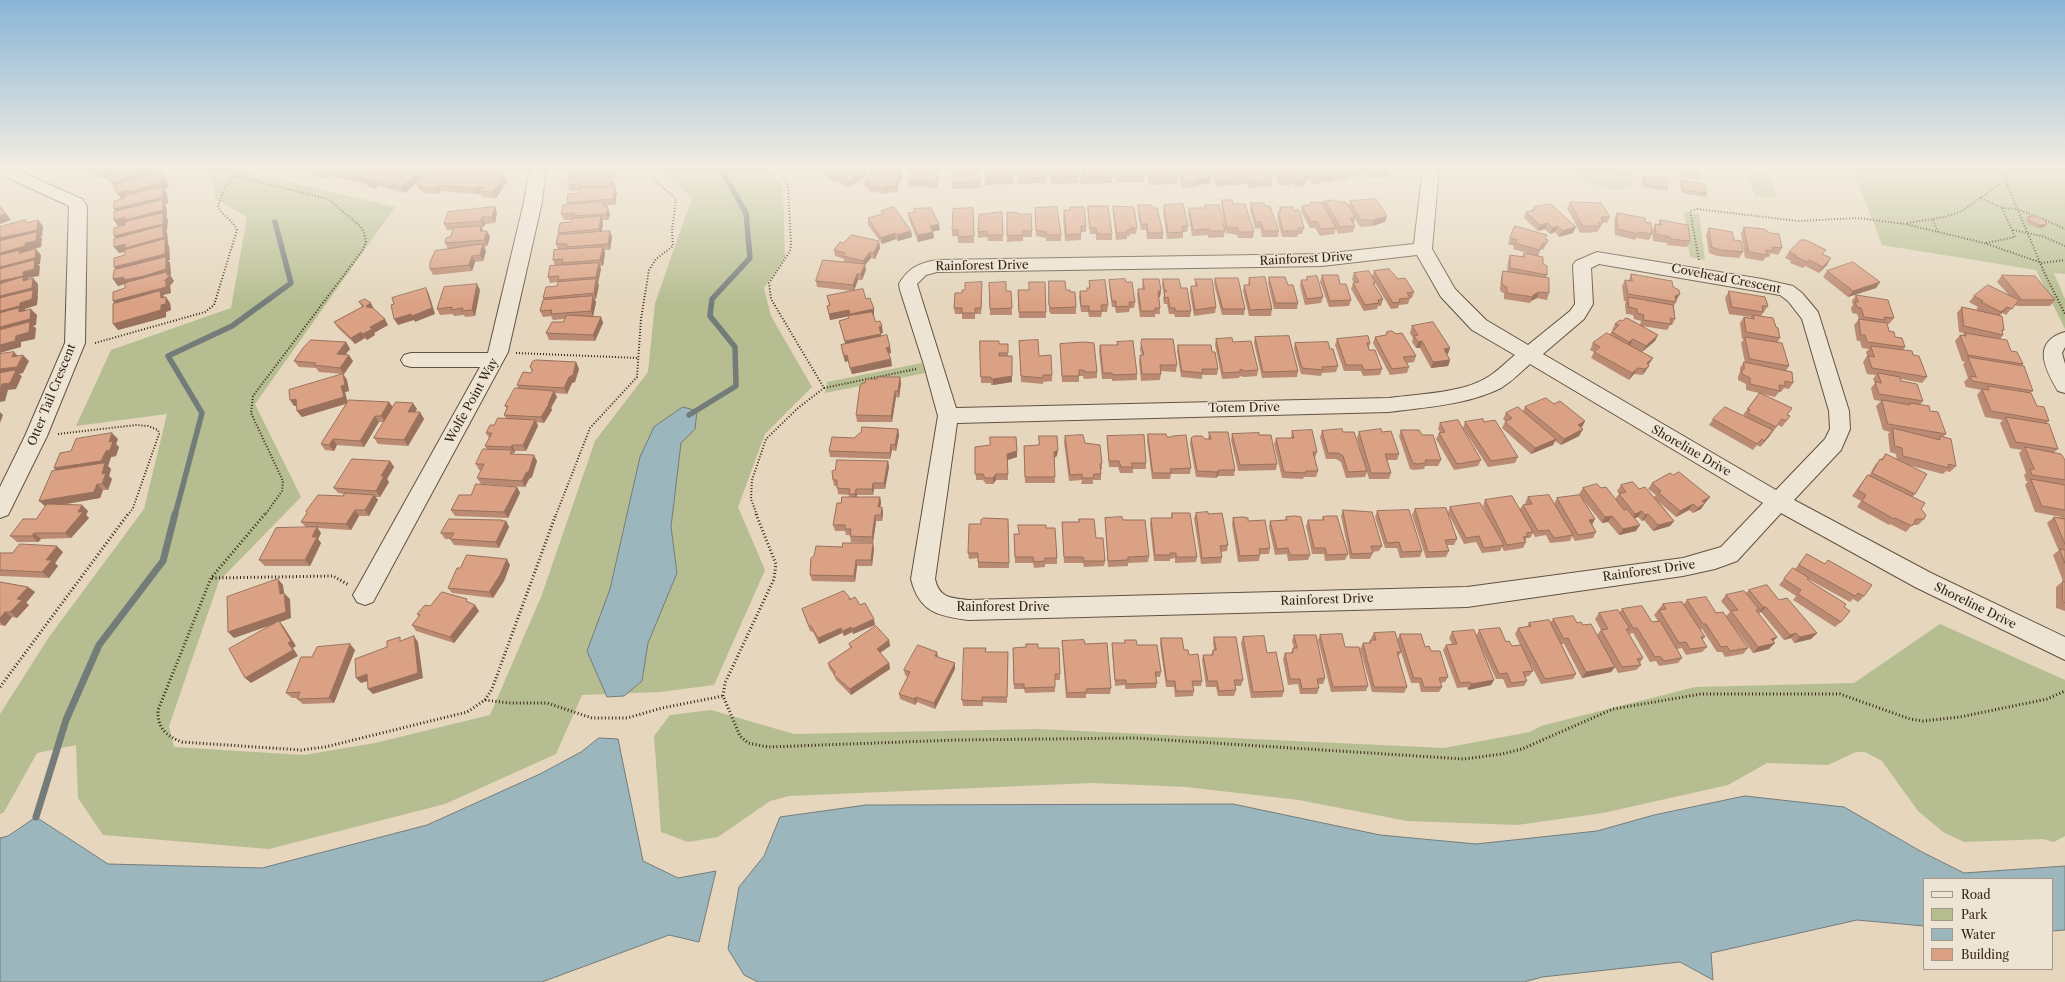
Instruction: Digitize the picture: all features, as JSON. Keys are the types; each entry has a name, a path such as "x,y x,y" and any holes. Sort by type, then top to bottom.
{"street":[{"name":"Otter Tail Crescent","path":"0,509 36,436 75,343 78,213"},
{"name":"Wolfe Point Way","path":"365,595 496,356 530,213"},
{"path":"1424,249 1427,213"},
{"name":"Shoreline Drive","path":"1424,249 1448,294 1479,325 1527,355 1779,502 1923,580 2065,649"},
{"name":"Rainforest Drive","path":"1424,249 1322,260 929,267 916,273 908,284 934,365 948,416 923,579 927,595 935,602 946,607 968,610 1466,597 1684,567 1715,560 1729,554 1779,502"},
{"name":"Covehead Crescent","path":"1527,355 1577,315 1583,307 1582,265 1597,258 1614,259 1786,290 1796,297 1812,317 1839,411 1840,429 1833,444 1779,502"},
{"path":"2065,339 2055,344 2051,349 2052,357 2065,386"},
{"name":"Totem Drive","path":"948,416 1389,405 1419,402 1473,391 1495,382 1527,355"},
{"path":"411,360 496,356"}],"path":[{"path":"73,349 204,312 214,306 237,230 236,225 222,213"},
{"path":"344,213 360,226 364,232 366,242 362,251 253,396 251,413 267,444 284,486 275,503 212,578 158,710 157,720 160,728 168,737 190,743 313,750 467,712 485,700 498,675 544,546 590,428 637,377 640,371 638,358 640,324 649,270 654,262 673,246 672,231 675,213"},
{"path":"789,213 790,251 769,282 771,298 824,388"},
{"path":"1690,213 1701,274"},
{"path":"1733,213 1798,221 1858,218 1905,224 1984,243 2042,262 2065,260"},
{"path":"1905,224 1945,218 1958,213"},
{"path":"1984,243 2015,237 2004,213"},
{"path":"2018,213 2042,262 2044,272 2065,314"},
{"path":"2024,213 2065,229"},
{"path":"1933,219 1938,232"},
{"path":"2012,230 2042,236 2065,246"},
{"path":"496,356 638,358"},
{"path":"934,365 824,388 793,413 766,439 752,480 751,499 776,564 776,571 774,579 725,683 723,696 740,736 748,743 768,748 956,740 1135,738 1464,758 1502,754 1522,749 1613,709 1701,694 1840,694 1910,719 1923,721 1960,717 2047,699 2065,691"},
{"path":"0,688 132,508 159,434 158,430 148,426 136,426 36,436"},
{"path":"212,578 333,576 365,595"},
{"path":"485,700 509,703 547,703 592,718 620,718 723,696"}],"green space":[{"path":"240,213 391,213 255,404 301,497 219,581 169,726 174,747 304,755 375,743 490,715 541,597 595,441 648,372 655,303 687,213 784,213 785,257 764,288 771,316 812,387 765,434 738,507 765,570 714,685 660,692 582,695 556,754 445,804 269,849 103,835 78,798 76,745 37,753 4,812 0,814 0,714 49,637 144,509 167,414 76,426 111,350 231,308 247,217"},
{"path":"1684,213 1699,214 1705,260 1690,257"},
{"path":"1870,213 2065,213 2065,274 2054,273 2065,299 2065,329 2036,270 1882,245"},
{"path":"922,363 925,373 825,393 827,382"},
{"path":"1940,624 2065,680 2065,836 2054,842 2043,839 1964,842 1943,832 1918,811 1882,761 1865,752 1856,752 1828,765 1767,763 1728,785 1603,813 1517,825 1407,821 1299,800 1186,787 1092,783 789,796 770,801 718,837 688,842 661,832 654,736 670,715 711,710 794,734 1038,729 1444,748 1530,732 1541,726 1695,687 1854,683"}],"water":[{"path":"683,407 697,411 695,429 681,443 671,527 677,573 648,643 642,681 624,696 607,697 587,651 610,589 640,457 654,427"},
{"path":"599,738 618,739 643,861 678,878 716,871 699,942 669,935 542,982 0,982 0,838 8,836 36,817 108,864 262,868 427,825 540,774 581,752"},
{"path":"1745,796 1844,807 1922,852 1964,873 2065,866 2065,930 2053,931 2053,878 1923,878 1923,926 1857,920 1711,953 1713,980 1680,962 1542,977 1524,982 758,982 744,975 728,949 739,887 764,856 780,817 866,805 1233,804 1380,835 1476,844 1597,831 1654,815"}],"building":[{"path":"0,213 5,214 0,216"},
{"path":"114,213 152,213 125,220 125,217 114,220"},
{"path":"163,213 163,224 114,236 114,228 125,225 125,222"},
{"path":"448,213 493,213 492,217 482,217 481,221 444,224"},
{"path":"561,213 606,213 574,216 574,213 561,214"},
{"path":"882,213 898,213 911,231 897,235 895,233 881,238 868,218 883,214"},
{"path":"908,213 933,213 939,224 930,226 933,232 918,235"},
{"path":"953,213 973,213 974,236 958,237 958,230 952,230"},
{"path":"1002,213 1003,235 987,235 987,231 978,232 979,215"},
{"path":"1007,213 1031,214 1032,231 1023,231 1023,235 1007,236"},
{"path":"1035,213 1058,213 1061,235 1046,235 1046,232 1036,230"},
{"path":"1064,213 1085,213 1086,226 1081,226 1081,234 1066,235"},
{"path":"1089,213 1109,213 1112,234 1097,234 1096,228 1090,228"},
{"path":"1114,213 1135,213 1137,228 1130,228 1131,230 1127,230 1127,233 1117,233"},
{"path":"1139,213 1158,213 1163,233 1148,233 1147,224 1141,224"},
{"path":"1165,213 1185,213 1188,226 1182,226 1183,232 1168,233"},
{"path":"1190,213 1221,213 1225,231 1209,231 1209,229 1193,230"},
{"path":"1224,213 1248,213 1254,232 1239,232 1238,228 1227,227"},
{"path":"1254,213 1272,213 1279,231 1264,231 1261,222 1256,222"},
{"path":"1278,213 1300,213 1304,228 1298,228 1298,231 1283,231"},
{"path":"1306,213 1328,213 1336,228 1321,229 1317,221 1311,222"},
{"path":"1332,213 1352,213 1355,217 1350,218 1355,226 1340,227"},
{"path":"1357,213 1385,213 1387,216 1374,220 1361,220"},
{"path":"1527,213 1561,213 1576,227 1562,231 1558,226 1552,228 1548,223 1540,225"},
{"path":"1576,213 1607,213 1610,217 1601,217 1603,222 1598,222 1600,226 1583,226"},
{"path":"1617,213 1645,218 1645,222 1651,223 1652,234 1638,232 1638,234 1618,229"},
{"path":"601,216 599,229 558,233 560,223 571,222 572,219"},
{"path":"2036,216 2045,220 2047,224 2040,225 2030,221 2028,217"},
{"path":"26,220 26,223 38,220 37,230 0,238 0,227"},
{"path":"1660,220 1688,225 1690,241 1670,239 1670,237 1656,234 1655,224 1661,225"},
{"path":"162,226 164,237 125,248 125,244 114,247 114,239"},
{"path":"481,226 480,231 487,231 484,240 445,243 446,238 451,236 453,228"},
{"path":"1515,226 1547,235 1545,239 1548,240 1546,244 1543,243 1540,250 1515,243 1517,240 1510,238"},
{"path":"1744,227 1764,229 1770,233 1779,234 1782,248 1772,247 1773,251 1766,250 1767,255 1749,252"},
{"path":"1709,228 1732,232 1734,240 1741,241 1743,252 1721,250 1712,247"},
{"path":"610,231 608,244 566,247 567,244 556,244 558,235"},
{"path":"37,232 36,241 25,243 25,246 0,253 0,241"},
{"path":"852,235 879,241 874,253 870,252 863,261 843,256 845,253 834,250 840,242 843,243"},
{"path":"165,239 165,254 114,267 114,258 125,255 125,250"},
{"path":"1801,240 1806,240 1826,250 1822,254 1831,258 1823,267 1809,260 1807,262 1794,256 1796,255 1789,252"},
{"path":"483,244 480,255 472,256 469,265 430,269 430,262 435,251"},
{"path":"603,247 600,260 562,263 563,259 553,260 554,250"},
{"path":"36,249 35,258 0,267 0,255 20,250 19,253"},
{"path":"1524,253 1543,257 1543,264 1547,266 1547,275 1510,268 1510,255 1524,257"},
{"path":"166,257 166,269 124,280 124,277 113,279 114,270"},
{"path":"35,260 34,269 23,272 23,276 0,281 0,269"},
{"path":"823,260 865,264 861,274 857,274 853,285 816,281"},
{"path":"1853,262 1880,282 1853,291 1827,271"},
{"path":"599,263 596,277 558,280 559,276 548,277 550,266"},
{"path":"1389,269 1398,279 1405,278 1414,292 1407,293 1410,298 1399,299 1400,302 1393,303 1374,271"},
{"path":"1369,271 1375,282 1373,283 1383,299 1378,300 1379,303 1365,305 1353,283 1359,282 1354,273"},
{"path":"1503,271 1549,278 1549,293 1539,292 1533,295 1533,297 1507,293 1507,287 1502,283"},
{"path":"167,272 167,275 170,275 164,281 166,280 166,287 113,301 113,292 125,288 125,283"},
{"path":"1631,274 1672,281 1673,287 1679,290 1680,294 1675,296 1676,302 1628,294 1625,280 1632,281"},
{"path":"1322,275 1338,275 1340,284 1346,284 1351,300 1330,301"},
{"path":"2002,275 2035,276 2055,300 2022,300"},
{"path":"1317,276 1323,297 1307,299 1301,280 1307,280 1307,277"},
{"path":"23,277 23,281 33,278 32,288 0,296 0,284"},
{"path":"1265,277 1272,309 1250,310 1244,285 1250,285 1249,278"},
{"path":"1269,277 1285,277 1288,285 1293,285 1298,303 1276,303"},
{"path":"1215,278 1238,278 1245,309 1223,309"},
{"path":"596,279 594,293 543,298 546,287 557,286 558,282"},
{"path":"1125,279 1126,282 1132,282 1135,302 1129,302 1130,306 1116,307 1116,301 1112,301 1109,280"},
{"path":"1143,279 1159,279 1161,290 1158,292 1160,308 1155,308 1155,311 1141,311 1138,289 1144,289"},
{"path":"1163,279 1179,279 1181,288 1187,288 1191,311 1175,311 1175,308 1170,308 1168,297 1165,298 1164,292 1167,291 1165,291"},
{"path":"1195,279 1212,279 1216,307 1195,310 1191,286 1197,286"},
{"path":"1105,280 1108,305 1101,305 1102,311 1089,311 1089,306 1081,306 1080,291 1087,291 1087,288 1090,288 1089,281"},
{"path":"1049,281 1065,281 1066,290 1075,292 1076,307 1051,308 1049,305"},
{"path":"982,282 981,308 975,308 975,313 962,313 962,308 954,308 955,293 962,293 962,290 965,290 965,283"},
{"path":"1006,282 1006,291 1011,291 1012,308 990,309 989,283"},
{"path":"1029,282 1045,282 1046,312 1019,312 1018,290 1029,290"},
{"path":"477,284 472,310 462,311 463,308 451,310 452,307 437,309 444,287"},
{"path":"1988,285 2019,300 2012,309 2007,307 2001,312 1981,302 1983,301 1974,296"},
{"path":"426,288 432,308 412,316 411,314 394,319 391,305 394,304 392,298"},
{"path":"863,289 866,299 870,298 874,309 850,314 849,310 829,314 827,306 830,305 827,296"},
{"path":"33,290 32,299 20,303 20,306 0,311 0,298"},
{"path":"160,291 161,298 166,297 166,304 161,305 161,310 113,324 113,304"},
{"path":"1729,291 1765,297 1768,306 1762,306 1763,312 1732,307"},
{"path":"1856,295 1888,300 1894,318 1884,317 1885,320 1864,317 1861,308 1857,307 1855,302 1858,302"},
{"path":"593,296 591,311 551,314 552,310 540,311 543,300"},
{"path":"1628,297 1673,305 1675,319 1670,318 1671,324 1643,320 1644,315 1637,313 1637,309 1629,307"},
{"path":"365,299 371,303 366,306 367,307 373,308 385,319 370,327 372,329 363,334 361,332 351,338 334,322 364,306 359,302"},
{"path":"1962,307 2002,316 2004,330 2002,330 2003,335 1964,326"},
{"path":"19,308 19,312 31,309 30,319 0,327 0,313"},
{"path":"872,312 876,322 880,321 882,326 879,327 881,334 845,341 839,321 849,318 848,316"},
{"path":"567,315 601,317 593,335 546,333 552,322 563,322"},
{"path":"1753,315 1773,318 1776,327 1778,328 1780,338 1746,332 1744,317 1754,319"},
{"path":"1626,318 1658,335 1646,346 1633,339 1629,342 1612,332 1619,325 1615,324"},
{"path":"1859,319 1887,323 1889,331 1894,332 1895,337 1902,338 1905,347 1867,342 1865,335 1861,335"},
{"path":"30,322 29,332 16,336 15,341 0,345 0,330"},
{"path":"1433,322 1450,348 1444,349 1450,360 1433,362 1422,341 1418,342 1414,336 1418,335 1412,326"},
{"path":"1392,331 1396,334 1402,333 1416,356 1403,357 1409,367 1392,369 1375,337 1386,335 1387,332"},
{"path":"1607,333 1653,358 1647,363 1649,366 1645,369 1638,368 1632,373 1594,352 1600,347 1593,343"},
{"path":"1965,333 2007,340 2011,351 2017,352 2023,364 1968,355 1960,335 1966,336"},
{"path":"887,335 890,347 886,348 891,359 850,368 847,355 844,356 841,345"},
{"path":"1289,336 1298,371 1263,372 1255,337"},
{"path":"1368,336 1370,343 1367,343 1369,350 1375,350 1382,369 1364,370 1362,365 1346,365 1337,339"},
{"path":"1745,337 1782,343 1789,366 1750,359"},
{"path":"1232,338 1233,342 1251,341 1258,370 1245,371 1240,369 1240,372 1223,373 1216,339"},
{"path":"1142,339 1173,339 1177,365 1160,365 1161,374 1142,374 1140,355 1144,355 1141,344"},
{"path":"311,340 346,342 337,354 349,355 340,368 314,365 316,363 294,361"},
{"path":"1038,340 1039,356 1051,355 1052,375 1043,375 1043,378 1021,376 1019,341"},
{"path":"980,341 999,341 999,344 1008,344 1008,353 999,353 999,356 1012,356 1012,376 993,379 991,379 991,377 981,377"},
{"path":"1133,341 1137,374 1113,375 1112,373 1103,373 1100,345 1118,345 1117,342"},
{"path":"1084,342 1094,343 1097,372 1084,372 1084,370 1079,370 1079,376 1062,376 1060,344"},
{"path":"1328,342 1330,349 1333,349 1338,366 1322,367 1323,370 1302,368 1295,343"},
{"path":"1178,345 1211,345 1212,352 1215,352 1218,369 1202,369 1203,373 1182,371"},
{"path":"1871,346 1912,351 1913,355 1919,356 1927,377 1872,368 1868,356 1874,357"},
{"path":"14,352 12,357 23,355 17,367 0,369 0,354"},
{"path":"1968,357 2024,366 2033,391 1972,381 1970,376 1976,377"},
{"path":"536,360 576,362 573,375 569,377 564,388 517,385 523,372 531,373 533,370 530,367 532,362"},
{"path":"1744,362 1792,372 1793,383 1785,381 1785,386 1779,385 1780,391 1750,384 1750,378 1742,374"},
{"path":"16,370 10,383 2,384 0,391 0,373"},
{"path":"1878,373 1900,377 1901,381 1917,384 1923,401 1879,394 1875,382 1881,383"},
{"path":"343,374 345,385 341,386 344,397 297,411 296,399 290,400 289,390"},
{"path":"877,377 900,377 898,391 895,391 891,416 856,415 860,386 862,383 865,383 866,379 877,379"},
{"path":"1987,386 2031,393 2037,406 2044,407 2049,421 1991,411 1982,389 1989,390"},
{"path":"515,388 554,391 549,404 541,417 504,415 508,406 505,406"},
{"path":"1760,393 1792,408 1787,415 1790,416 1786,421 1782,419 1776,427 1748,413 1750,410 1748,409"},
{"path":"1546,398 1554,404 1560,401 1585,421 1578,425 1583,429 1564,439 1525,407"},
{"path":"349,400 389,402 381,416 375,416 360,441 333,439 329,445 321,444 324,439"},
{"path":"1882,400 1910,405 1910,403 1929,406 1930,411 1938,412 1946,434 1888,424"},
{"path":"396,402 413,403 408,412 420,412 404,440 374,438"},
{"path":"1518,407 1556,439 1535,448 1505,422 1512,418 1506,413"},
{"path":"1725,407 1773,430 1764,441 1762,439 1757,444 1713,419"},
{"path":"2006,417 2049,424 2058,449 2016,442"},
{"path":"498,418 535,420 523,445 512,445 511,447 485,446 492,433 486,433 490,425 494,425"},
{"path":"1483,419 1484,422 1495,420 1518,457 1491,461 1465,422"},
{"path":"1458,420 1481,460 1457,464 1439,433 1445,432 1440,423"},
{"path":"862,427 898,429 895,445 891,444 890,453 829,451 832,437 854,438 861,432"},
{"path":"1893,428 1940,440 1940,436 1951,439 1956,466 1948,464 1949,468 1903,456 1902,448 1895,446"},
{"path":"1342,429 1343,432 1354,432 1367,471 1348,472 1343,456 1338,453 1328,453 1322,431"},
{"path":"1381,429 1382,432 1391,431 1399,454 1385,454 1391,473 1371,473 1359,432"},
{"path":"1312,430 1317,452 1313,452 1318,471 1306,471 1305,473 1284,472 1276,438 1294,438 1292,431"},
{"path":"1401,430 1419,430 1422,435 1433,435 1441,460 1425,460 1426,463 1413,463"},
{"path":"1209,432 1228,432 1235,470 1219,470 1217,472 1197,471 1191,438 1194,436 1202,436 1205,439 1211,439"},
{"path":"112,433 109,442 113,441 110,450 106,451 101,461 54,468 60,453 71,451 76,439"},
{"path":"1259,433 1259,435 1271,435 1277,464 1240,465 1232,434"},
{"path":"1148,434 1166,434 1167,437 1186,435 1191,468 1170,469 1171,473 1153,473"},
{"path":"1083,435 1085,443 1100,445 1102,463 1100,464 1101,474 1094,474 1093,478 1082,478 1082,474 1070,475 1065,436"},
{"path":"1144,435 1146,463 1131,463 1133,467 1121,467 1119,461 1109,461 1107,436"},
{"path":"1039,436 1057,436 1058,450 1054,452 1055,477 1025,477 1024,446 1039,445"},
{"path":"990,437 1016,437 1017,451 1007,454 1008,474 996,474 993,478 985,478 983,474 975,474 975,447 990,445"},
{"path":"2025,447 2061,454 2065,460 2065,480 2032,475 2030,469 2034,469"},
{"path":"483,449 512,450 510,454 534,455 529,471 526,473 522,481 477,478 484,464 476,464"},
{"path":"1886,454 1927,474 1915,494 1872,473 1880,459 1882,460"},
{"path":"352,459 390,461 381,476 384,476 376,491 334,488"},
{"path":"837,460 888,461 884,483 873,483 872,489 856,489 855,494 849,494 850,489 837,488 837,480 833,480 832,471 835,470"},
{"path":"105,463 102,474 106,473 102,484 97,484 94,492 39,501 52,471"},
{"path":"1679,472 1710,497 1702,501 1705,503 1698,508 1693,504 1680,511 1658,492 1661,491 1652,483 1670,473 1673,475"},
{"path":"1868,475 1925,503 1921,509 1926,515 1924,519 1916,519 1912,526 1895,518 1894,519 1862,501 1866,495 1858,490"},
{"path":"2031,479 2065,485 2065,510 2042,506"},
{"path":"1633,482 1639,489 1645,487 1674,521 1658,525 1648,514 1645,515 1642,511 1635,514 1619,494 1626,492 1621,485"},
{"path":"476,484 517,487 504,512 451,510 459,495 471,495"},
{"path":"1597,484 1601,488 1606,487 1624,510 1627,509 1640,525 1623,529 1612,516 1605,517 1583,488"},
{"path":"345,493 374,495 365,510 355,510 346,524 301,522 307,513 306,511 318,495 343,496"},
{"path":"1549,495 1573,535 1554,538 1549,530 1538,531 1523,505 1532,504 1528,497"},
{"path":"1580,495 1595,519 1589,520 1596,532 1578,535 1557,498"},
{"path":"1512,496 1533,532 1526,533 1528,536 1523,537 1526,542 1507,545 1485,500"},
{"path":"842,497 880,497 878,507 882,507 881,515 875,515 872,537 850,536 851,529 845,529 845,525 833,525 837,503 841,503"},
{"path":"1480,503 1504,545 1484,548 1479,536 1466,538 1450,507"},
{"path":"47,504 82,505 78,512 83,512 65,533 34,533 32,536 10,536 23,519 36,519"},
{"path":"1446,508 1457,539 1445,540 1449,551 1428,552 1415,509"},
{"path":"1343,510 1372,512 1382,546 1371,546 1373,553 1352,554"},
{"path":"1409,510 1422,551 1402,552 1399,542 1387,543 1377,511"},
{"path":"1208,512 1208,514 1222,513 1228,545 1220,546 1222,557 1202,558 1196,513"},
{"path":"1172,513 1190,513 1197,557 1176,557 1176,553 1170,553 1170,555 1155,555 1151,518 1172,518"},
{"path":"1337,516 1348,554 1327,555 1325,548 1314,548 1308,520 1324,520 1323,517"},
{"path":"1122,517 1123,520 1145,520 1149,556 1128,557 1128,560 1108,561 1105,518"},
{"path":"1286,517 1301,517 1310,555 1290,555 1288,548 1277,549 1270,521 1287,520"},
{"path":"2054,517 2065,519 2065,544"},
{"path":"984,518 1008,519 1009,563 978,562 978,553 968,553 969,524 981,524 981,520"},
{"path":"1233,518 1248,518 1248,521 1265,520 1270,548 1259,549 1260,555 1240,556"},
{"path":"449,519 506,521 496,542 450,539 454,533 441,533"},
{"path":"1079,519 1094,519 1096,538 1103,538 1105,561 1084,561 1083,557 1064,557 1062,522 1079,522"},
{"path":"1018,525 1046,525 1046,528 1055,528 1057,558 1045,558 1045,561 1034,562 1033,557 1015,557 1014,534 1019,534"},
{"path":"317,527 312,537 317,537 305,560 259,560 276,528"},
{"path":"843,543 873,543 871,560 856,560 854,576 810,575 811,558 814,556 816,546 842,547"},
{"path":"20,544 57,546 46,560 52,560 42,572 0,570 0,553 12,553"},
{"path":"2060,549 2065,550 2065,563"},
{"path":"1807,554 1825,564 1828,560 1872,585 1864,596 1858,593 1855,596 1799,565"},
{"path":"467,555 507,559 500,575 489,592 448,588 457,568 460,568"},
{"path":"1793,568 1809,578 1807,579 1814,584 1846,604 1844,607 1850,611 1841,622 1798,594 1801,590 1784,579"},
{"path":"278,579 280,594 284,593 286,612 228,632 227,597"},
{"path":"2063,581 2065,582 2065,603 2063,602"},
{"path":"0,582 28,587 17,599 22,600 10,612 5,612 0,618"},
{"path":"1767,585 1779,600 1787,598 1817,633 1800,637 1796,633 1790,635 1749,590"},
{"path":"844,591 850,598 849,600 855,597 860,605 865,603 874,619 852,629 851,627 843,631 841,628 818,638 811,626 809,626 802,609"},
{"path":"1744,591 1759,609 1756,610 1777,637 1771,639 1775,643 1758,647 1731,611 1738,610 1726,595"},
{"path":"442,592 467,599 466,601 475,605 450,637 412,625 420,615 417,614 425,605 430,606"},
{"path":"1706,597 1716,613 1723,612 1748,648 1730,651 1727,646 1721,647 1706,624 1703,624 1687,600"},
{"path":"1682,602 1705,637 1701,637 1707,647 1690,649 1686,642 1679,643 1659,610 1666,609 1663,604"},
{"path":"1642,606 1652,622 1660,621 1682,658 1664,661 1660,656 1655,657 1637,628 1633,628 1622,609"},
{"path":"1618,610 1630,629 1626,629 1643,658 1637,659 1641,665 1622,667 1601,630 1608,629 1599,613"},
{"path":"1573,616 1577,623 1581,622 1583,625 1591,624 1615,667 1586,672 1568,638 1564,639 1553,619"},
{"path":"1549,620 1576,674 1545,679 1518,628 1531,626 1529,623"},
{"path":"279,621 291,641 288,643 293,650 245,678 229,649"},
{"path":"876,626 889,640 877,649 889,663 850,689 834,675 835,672 828,663 852,647 849,644"},
{"path":"1500,628 1506,642 1509,641 1512,646 1521,645 1533,671 1523,672 1527,681 1511,683 1507,673 1499,674 1479,630"},
{"path":"1474,630 1494,680 1471,684 1470,682 1460,683 1446,645 1457,644 1452,632"},
{"path":"1395,632 1401,652 1397,652 1407,687 1374,687 1363,643 1371,643 1370,640 1376,640 1374,633"},
{"path":"1342,634 1345,647 1359,647 1368,686 1333,687 1320,635"},
{"path":"1400,634 1421,634 1425,647 1429,646 1431,651 1440,651 1448,677 1439,678 1442,687 1424,687 1421,678 1414,678"},
{"path":"1294,635 1316,635 1325,678 1317,679 1319,688 1302,689 1300,679 1290,679 1285,653 1293,653 1293,648 1297,648"},
{"path":"414,636 418,673 368,689 367,674 356,678 355,659 387,647 387,641 400,637 400,641"},
{"path":"1264,636 1267,653 1276,652 1284,691 1253,692 1243,637"},
{"path":"1214,637 1236,637 1243,680 1234,680 1236,690 1219,691 1217,681 1208,681 1203,655 1213,655 1213,650 1216,650"},
{"path":"1161,638 1182,638 1184,650 1188,650 1189,655 1198,654 1202,681 1192,681 1194,691 1176,691 1175,681 1167,681"},
{"path":"1084,640 1085,644 1107,643 1111,688 1086,689 1087,692 1067,693 1062,641"},
{"path":"1125,640 1136,640 1137,645 1157,645 1161,672 1155,672 1157,683 1126,684 1126,680 1115,680 1112,643 1125,643"},
{"path":"350,644 329,698 297,699 300,692 286,693 301,657 312,657 317,647"},
{"path":"1026,644 1038,644 1038,648 1059,648 1060,674 1055,674 1055,687 1024,688 1024,684 1014,684 1013,648 1026,647"},
{"path":"918,645 937,652 935,656 955,663 934,703 916,697 914,699 899,694 910,672 904,670"},
{"path":"964,648 986,648 985,652 1008,652 1007,697 982,697 982,701 962,700"}],"waterway":[{"path":"689,415 736,386 735,347 710,316 712,299 750,258 746,213"},
{"path":"175,515 202,413 168,356 232,326 291,283 275,222"},
{"path":"36,817 66,720 99,645 163,561 175,514"}]}
